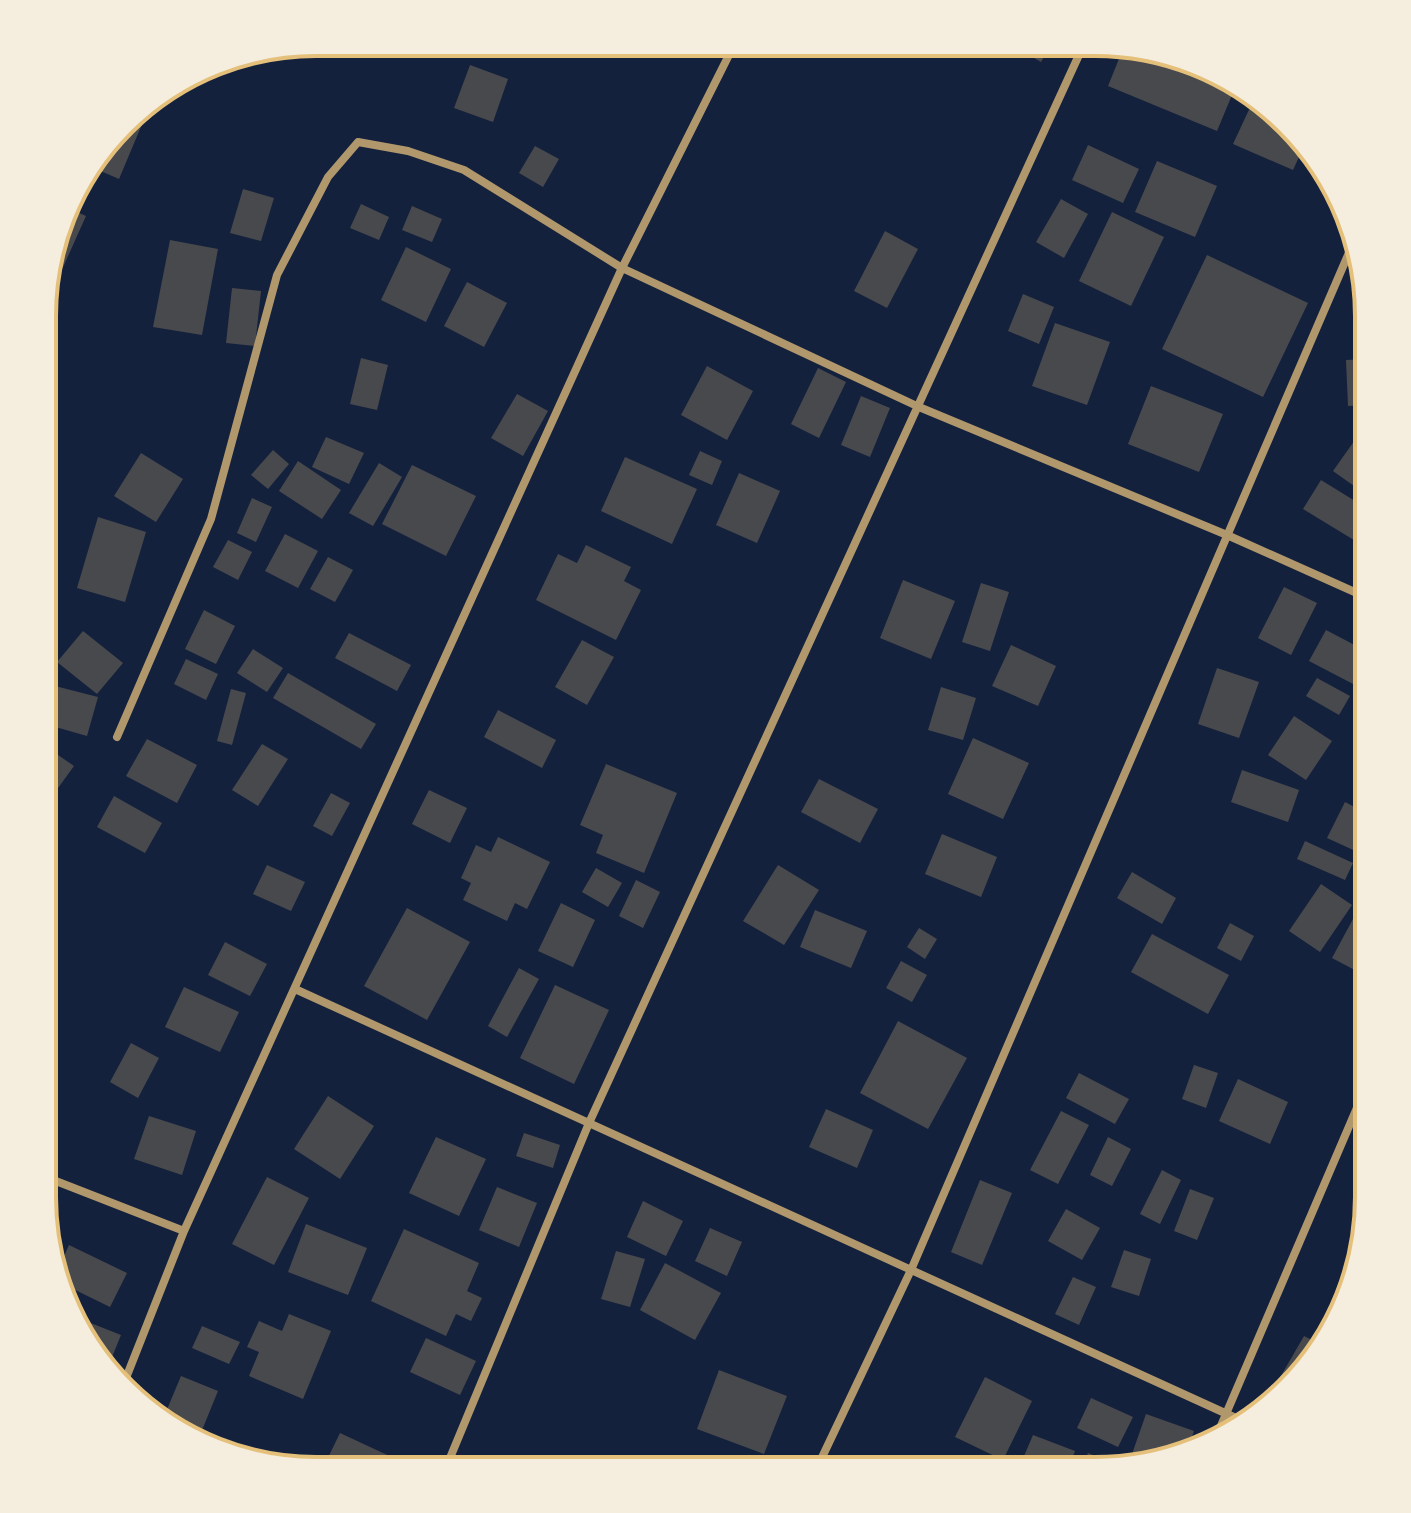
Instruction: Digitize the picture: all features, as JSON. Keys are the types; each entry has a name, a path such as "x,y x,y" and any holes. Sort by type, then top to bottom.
{"street":[{"path":"127,1375 184,1231 622,268 728,56"},
{"path":"451,1456 589,1123 1079,56"},
{"path":"117,737 211,519 277,275 328,177 358,142 408,151 464,170 622,268 919,407 1227,535 1354,592"},
{"path":"823,1456 911,1270 1348,256"},
{"path":"295,989 1233,1417"},
{"path":"1223,1423 1354,1115"},
{"path":"57,1181 184,1231"}],"building":[{"path":"1031,56 1044,56 1041,62"},
{"path":"1120,57 1129,58 1195,76 1232,95 1217,131 1108,86"},
{"path":"470,65 508,79 493,122 454,108"},
{"path":"1250,108 1279,132 1299,156 1293,170 1233,144"},
{"path":"143,123 119,179 100,171"},
{"path":"1088,145 1139,169 1123,203 1072,180"},
{"path":"535,146 559,159 543,187 519,173"},
{"path":"1157,161 1217,186 1195,237 1135,212"},
{"path":"243,189 274,198 261,241 230,233"},
{"path":"1061,199 1088,214 1064,258 1036,242"},
{"path":"361,204 389,217 379,240 350,228"},
{"path":"412,206 442,219 432,242 402,230"},
{"path":"78,212 86,216 59,276 76,216"},
{"path":"1112,212 1164,237 1131,306 1079,281"},
{"path":"885,231 918,249 887,308 854,291"},
{"path":"170,240 218,249 202,335 153,327"},
{"path":"406,247 451,269 426,322 381,300"},
{"path":"1207,255 1308,303 1263,397 1162,349"},
{"path":"467,282 507,303 484,347 444,326"},
{"path":"232,288 261,291 255,346 226,343"},
{"path":"1023,294 1054,307 1039,344 1008,331"},
{"path":"1055,323 1110,342 1087,405 1032,386"},
{"path":"361,358 388,365 377,410 350,404"},
{"path":"1346,360 1354,360 1354,406 1348,406"},
{"path":"707,366 753,391 727,440 681,415"},
{"path":"818,368 846,382 819,438 791,424"},
{"path":"1151,386 1223,414 1199,472 1128,444"},
{"path":"517,394 548,411 523,456 491,438"},
{"path":"861,396 890,408 870,457 841,445"},
{"path":"326,437 364,453 349,484 312,467"},
{"path":"1354,441 1354,486 1333,471"},
{"path":"273,450 289,464 268,489 251,475"},
{"path":"700,451 722,461 712,485 689,475"},
{"path":"141,453 183,479 156,522 114,496"},
{"path":"625,457 697,489 672,544 601,511"},
{"path":"298,461 341,490 322,519 279,491"},
{"path":"379,463 402,477 373,526 349,513"},
{"path":"412,465 476,496 446,556 382,524"},
{"path":"739,473 780,491 757,543 716,525"},
{"path":"1321,480 1354,500 1354,540 1303,509"},
{"path":"252,498 272,507 256,542 237,533"},
{"path":"98,517 146,532 125,602 77,588"},
{"path":"285,534 318,551 298,588 265,571"},
{"path":"228,540 252,552 238,580 213,567"},
{"path":"586,545 631,567 624,581 641,590 616,640 536,600 558,554 577,563"},
{"path":"328,557 353,570 335,602 310,589"},
{"path":"903,580 955,601 931,659 880,638"},
{"path":"981,583 1009,592 990,651 962,642"},
{"path":"1284,587 1317,603 1291,655 1258,638"},
{"path":"204,610 235,626 216,664 185,649"},
{"path":"1326,630 1354,645 1354,684 1309,661"},
{"path":"83,631 123,663 97,694 57,662"},
{"path":"349,633 411,665 397,691 335,658"},
{"path":"582,640 614,657 587,705 555,687"},
{"path":"1011,645 1056,666 1038,706 992,686"},
{"path":"253,649 283,668 267,692 237,673"},
{"path":"186,659 218,674 206,700 174,684"},
{"path":"1217,668 1259,682 1239,738 1198,724"},
{"path":"288,673 376,724 361,749 273,698"},
{"path":"1317,678 1350,696 1339,715 1306,696"},
{"path":"56,686 98,697 87,736 56,727"},
{"path":"941,687 976,698 963,740 928,730"},
{"path":"231,689 246,693 232,745 217,741"},
{"path":"498,710 556,740 542,768 484,737"},
{"path":"1294,716 1332,741 1306,780 1268,755"},
{"path":"973,738 1029,763 1003,819 948,794"},
{"path":"147,739 197,765 177,803 126,776"},
{"path":"262,744 288,759 258,806 232,790"},
{"path":"56,754 74,766 57,790"},
{"path":"606,764 677,793 644,873 596,853 603,835 580,825"},
{"path":"1242,770 1299,790 1288,822 1231,802"},
{"path":"819,779 878,809 860,843 801,812"},
{"path":"429,790 467,808 450,843 412,824"},
{"path":"331,793 350,803 332,836 313,826"},
{"path":"114,796 162,823 145,853 97,827"},
{"path":"1345,802 1354,807 1354,850 1327,838"},
{"path":"942,834 997,857 981,897 925,874"},
{"path":"498,837 550,862 527,909 515,903 507,921 463,900 471,883 461,878 476,845 491,852"},
{"path":"1305,841 1353,863 1345,880 1297,859"},
{"path":"267,865 305,882 291,911 253,894"},
{"path":"778,865 819,890 784,945 743,921"},
{"path":"596,868 622,883 608,907 582,892"},
{"path":"1132,872 1176,898 1162,924 1117,898"},
{"path":"636,880 660,892 643,928 619,916"},
{"path":"1321,884 1352,905 1320,952 1289,931"},
{"path":"561,903 595,920 573,967 538,951"},
{"path":"407,908 470,942 427,1020 364,986"},
{"path":"815,910 867,931 851,968 800,947"},
{"path":"1353,919 1354,920 1354,970 1332,958"},
{"path":"1230,923 1254,936 1241,961 1217,948"},
{"path":"919,928 937,939 925,959 907,947"},
{"path":"1152,934 1229,975 1208,1014 1131,972"},
{"path":"225,942 267,964 250,996 208,975"},
{"path":"901,961 927,975 912,1002 886,988"},
{"path":"519,968 539,979 507,1037 488,1026"},
{"path":"555,985 609,1010 574,1084 520,1058"},
{"path":"184,987 239,1012 220,1052 165,1027"},
{"path":"898,1021 967,1058 928,1129 860,1093"},
{"path":"131,1043 159,1058 138,1098 110,1082"},
{"path":"1194,1065 1218,1073 1206,1108 1182,1099"},
{"path":"1079,1073 1129,1099 1115,1124 1066,1098"},
{"path":"1238,1079 1288,1102 1270,1144 1219,1121"},
{"path":"328,1096 374,1126 340,1179 294,1149"},
{"path":"826,1109 873,1130 857,1168 809,1147"},
{"path":"1061,1111 1089,1125 1058,1184 1030,1170"},
{"path":"149,1116 196,1131 182,1175 134,1159"},
{"path":"524,1133 560,1145 553,1168 516,1156"},
{"path":"436,1137 486,1159 459,1216 409,1193"},
{"path":"1108,1137 1131,1149 1112,1186 1090,1175"},
{"path":"1162,1170 1181,1180 1160,1224 1140,1214"},
{"path":"267,1177 309,1198 274,1265 232,1244"},
{"path":"980,1180 1012,1193 982,1265 951,1252"},
{"path":"497,1187 537,1203 519,1247 479,1230"},
{"path":"1190,1189 1214,1198 1197,1240 1174,1231"},
{"path":"643,1201 683,1221 666,1256 627,1237"},
{"path":"1066,1209 1100,1228 1082,1260 1048,1241"},
{"path":"306,1224 367,1248 348,1295 288,1272"},
{"path":"710,1228 742,1242 727,1276 695,1261"},
{"path":"404,1229 479,1263 467,1291 482,1298 471,1321 456,1314 446,1336 371,1301"},
{"path":"69,1245 127,1273 110,1307 73,1289 64,1257"},
{"path":"1124,1250 1151,1259 1139,1296 1111,1287"},
{"path":"616,1251 645,1259 630,1307 601,1299"},
{"path":"665,1263 721,1293 695,1340 640,1310"},
{"path":"1073,1277 1096,1287 1079,1325 1055,1314"},
{"path":"289,1314 331,1331 303,1399 249,1376 259,1352 247,1347 259,1321 282,1331"},
{"path":"89,1322 121,1335 112,1357"},
{"path":"202,1326 240,1342 229,1364 192,1348"},
{"path":"1304,1336 1311,1340 1291,1368 1278,1381"},
{"path":"426,1338 476,1361 460,1395 410,1372"},
{"path":"719,1370 787,1396 764,1454 697,1429"},
{"path":"181,1376 218,1391 202,1430 167,1409"},
{"path":"985,1377 1032,1401 1005,1456 995,1456 955,1437"},
{"path":"1091,1398 1133,1417 1118,1447 1077,1428"},
{"path":"1146,1414 1194,1431 1192,1438 1179,1443 1132,1454"},
{"path":"340,1433 389,1456 329,1456"},
{"path":"1033,1435 1075,1451 1073,1456 1024,1456"}]}
